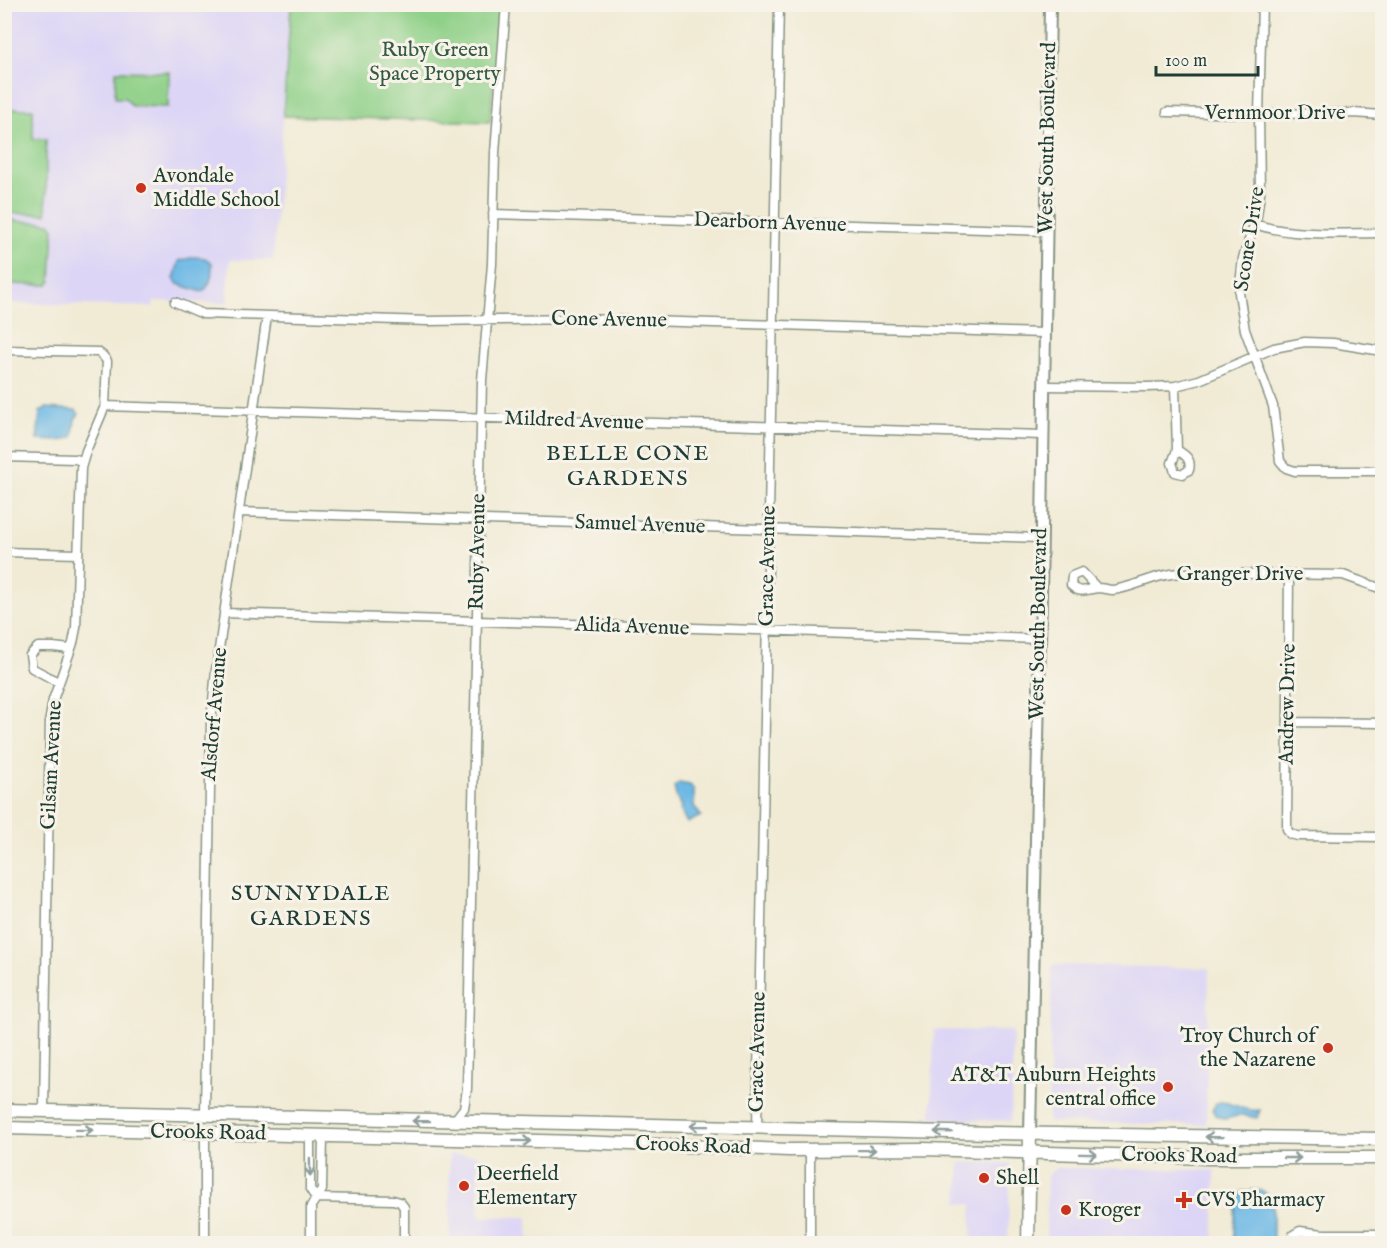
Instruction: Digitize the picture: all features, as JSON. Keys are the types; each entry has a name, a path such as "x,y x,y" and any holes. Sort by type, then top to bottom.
{"main road":[{"name":"Crooks Road","path":"4,1110 1071,1135 1383,1139"},
{"path":"35,1129 46,1123 47,1117 44,1111"},
{"path":"128,1131 129,1120 139,1113"},
{"path":"352,1137 364,1131 363,1119"},
{"path":"464,1140 469,1128 480,1122"},
{"path":"753,1149 757,1147 761,1139 757,1127"},
{"name":"Crooks Road","path":"4,1128 753,1149 986,1151 1233,1158 1383,1158"},
{"path":"810,1150 808,1136 815,1129"},
{"path":"986,1151 993,1145 993,1133"},
{"name":"West South Boulevard","path":"1028,1244 1030,1134"},
{"path":"1065,1153 1065,1141 1071,1135"},
{"path":"1233,1158 1242,1148 1240,1137"},
{"path":"1332,1157 1331,1145 1338,1138"}],"street":[{"name":"Ruby Avenue","path":"466,1100 481,418 486,319 492,264 495,153 506,4"},
{"name":"Grace Avenue","path":"757,1127 779,4"},
{"name":"West South Boulevard","path":"1030,1134 1046,333 1050,4"},
{"name":"Scone Drive","path":"1262,4 1259,114 1260,193 1254,224 1243,258 1239,293 1245,330 1273,406 1279,455 1283,465 1295,471 1383,471"},
{"name":"Vernmoor Drive","path":"1167,112 1353,113 1383,116"},
{"name":"Dearborn Avenue","path":"493,214 1047,231"},
{"path":"1254,224 1275,230 1295,232 1383,233"},
{"name":"Cone Avenue","path":"176,302 203,314 428,321 564,319 1046,333"},
{"name":"Alsdorf Avenue","path":"205,1115 209,749 224,613 267,316"},
{"path":"1044,386 1175,386 1286,345 1315,341 1383,351"},
{"name":"Gilsam Avenue","path":"4,350 98,352 104,356 106,361 105,406 82,460 77,621 52,700 50,718 44,1111"},
{"path":"1175,386 1177,450"},
{"name":"Mildred Avenue","path":"105,406 1043,435"},
{"path":"4,457 82,460"},
{"name":"Samuel Avenue","path":"239,512 1041,538"},
{"path":"4,552 78,554"},
{"name":"Granger Drive","path":"1097,588 1119,588 1158,575 1174,573 1343,575 1383,589"},
{"name":"Andrew Drive","path":"1289,574 1286,825 1288,832 1298,836 1383,837"},
{"name":"Alida Avenue","path":"224,613 1039,639"},
{"path":"58,682 32,668 30,655 38,647 70,649"},
{"path":"1288,722 1383,723"},
{"path":"453,1121 462,1112 466,1100"},
{"path":"466,1100 471,1112 480,1122"},
{"path":"205,1133 205,1244"},
{"path":"312,1244 311,1206 322,1190 316,1136"},
{"path":"810,1150 810,1244"},
{"path":"316,1198 400,1202 404,1207 404,1244"},
{"path":"1293,1244 1293,1235 1297,1231 1323,1234 1383,1234"},
{"path":"1310,1244 1323,1234"}],"shaded area":[{"name":"Avondale Middle School","path":"5,5 291,5 273,260 230,260 227,303 154,301 153,307 5,303"},
{"path":"1052,965 1209,968 1206,1125 1048,1122"},
{"path":"934,1030 1013,1031 1011,1121 931,1119"},
{"name":"Deerfield Elementary","path":"449,1154 478,1155 479,1217 528,1217 529,1239 615,1240 615,1243 450,1243"},
{"path":"960,1162 1010,1163 1008,1243 971,1243 972,1204 958,1203"},
{"path":"1056,1168 1215,1170 1214,1243 1046,1243 1047,1176"}],"green space":[{"name":"Ruby Green Space Property","path":"291,5 500,5 490,122 283,116"},
{"path":"116,71 169,72 168,107 132,106 125,98 115,98"},
{"path":"5,109 33,109 33,139 46,139 46,214 5,213"},
{"path":"5,218 50,223 54,228 51,282 48,285 5,284"}],"water":[{"path":"194,257 205,258 212,263 210,282 202,292 178,284 174,279 179,261"},
{"path":"46,408 76,410 79,414 75,419 73,437 61,441 37,440 40,412"},
{"path":"679,783 690,785 694,790 694,806 701,816 687,823 680,809 682,806 674,787"},
{"path":"1219,1102 1255,1111 1260,1110 1257,1118 1241,1115 1225,1119 1216,1115 1213,1109"},
{"path":"1263,1191 1273,1199 1273,1243 1233,1243 1236,1203 1242,1192"}],"place":[{"name":"Avondale Middle School","path":"141,188"},
{"name":"Troy Church of the Nazarene","path":"1328,1048"},
{"name":"AT&T Auburn Heights central office","path":"1168,1087"},
{"name":"Shell","path":"984,1178"},
{"name":"Deerfield Elementary","path":"464,1186"},
{"name":"CVS Pharmacy","path":"1184,1200"},
{"name":"Kroger","path":"1066,1210"}],"district":[{"name":"BELLE CONE GARDENS","path":"628,467"},
{"name":"SUNNYDALE GARDENS","path":"311,906"}]}
